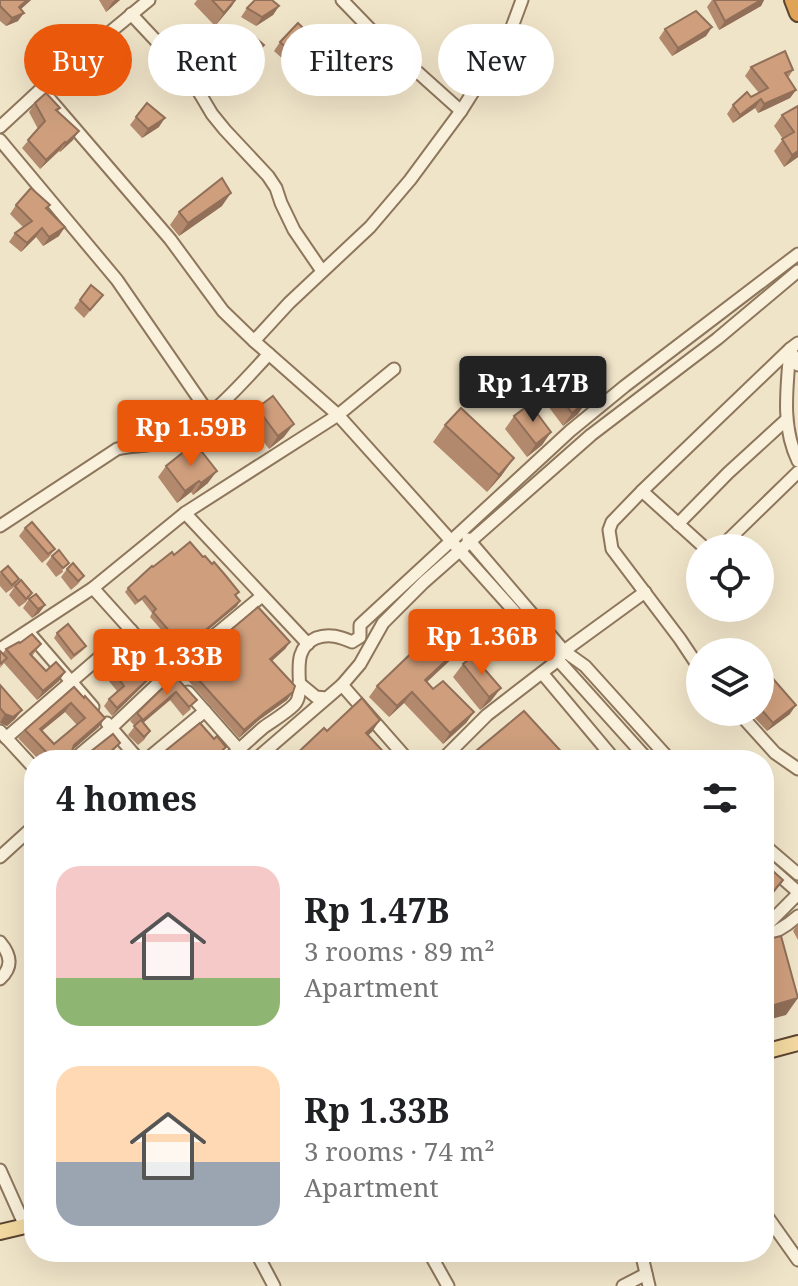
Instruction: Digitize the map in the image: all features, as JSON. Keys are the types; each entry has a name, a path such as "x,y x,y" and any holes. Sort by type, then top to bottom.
{"highway":[{"path":"793,0 798,13"}],"main road":[{"path":"774,1049 798,1043"},
{"path":"0,1232 24,1226"}],"street":[{"path":"119,24 149,0"},
{"path":"342,0 461,111"},
{"path":"254,341 289,303 370,227 410,180 461,111 509,35 521,0"},
{"path":"131,14 190,77 212,114 268,176 294,230 322,271"},
{"path":"0,127 33,96"},
{"path":"47,96 170,239 223,311 338,415 513,610 561,656 585,666 661,750"},
{"path":"0,140 117,280 210,415"},
{"path":"266,750 342,685 360,664 383,623 455,547 462,533 519,477 570,431 798,254"},
{"path":"352,642 360,637 360,625 455,547 472,542 591,435 717,339 798,271"},
{"path":"794,346 798,365"},
{"path":"794,346 786,420 791,447 798,461"},
{"path":"686,648 612,549 609,530 612,522 642,491 794,346"},
{"path":"0,526 117,449 163,442 210,415 269,354"},
{"path":"0,649 93,588 185,513 338,415 394,369"},
{"path":"638,377 649,390"},
{"path":"678,524 786,420"},
{"path":"508,467 519,477"},
{"path":"734,534 798,472"},
{"path":"642,491 689,534"},
{"path":"185,513 308,644"},
{"path":"435,523 462,533 472,542 585,689 639,750"},
{"path":"93,588 239,750 296,704 300,659 308,644 331,636 342,638 352,642 360,664"},
{"path":"452,750 487,715 645,592"},
{"path":"85,750 169,673 262,596"},
{"path":"24,757 3,734 71,682 131,630"},
{"path":"28,632 130,750"},
{"path":"542,673 607,750"},
{"path":"299,683 316,697 326,698"},
{"path":"342,685 399,750"},
{"path":"158,750 205,711"},
{"path":"751,726 772,750"},
{"path":"774,752 798,769"},
{"path":"0,857 24,835"},
{"path":"774,854 798,874"},
{"path":"774,871 798,893 774,918"},
{"path":"774,933 798,916"},
{"path":"0,942 10,961 8,972 0,979"},
{"path":"0,1170 24,1216"},
{"path":"774,1226 798,1260"},
{"path":"261,1262 274,1286"},
{"path":"435,1262 448,1286"},
{"path":"623,1286 648,1280"}],"building":[{"path":"0,0 27,0 19,7 24,13 12,18 0,6"},
{"path":"212,0 235,0 224,13"},
{"path":"255,0 272,0 279,6 262,17 247,8"},
{"path":"714,0 761,0 725,21"},
{"path":"696,11 712,27 678,48 665,29"},
{"path":"785,51 793,70 785,73 796,90 764,104 761,99 740,115 733,105 747,92 751,97 768,88 751,67"},
{"path":"43,96 49,96 60,108 56,110 79,131 46,160 28,140 45,121 35,103"},
{"path":"147,103 165,118 148,129 136,117"},
{"path":"798,106 798,151 792,155 782,139 794,132 782,115"},
{"path":"222,178 231,193 188,223 179,212"},
{"path":"31,188 50,205 46,208 65,227 49,237 42,228 27,243 15,233 32,221 16,205"},
{"path":"91,285 103,295 90,310 80,300"},
{"path":"569,378 587,401 572,413 554,389"},
{"path":"273,396 294,424 278,436 257,408"},
{"path":"530,404 551,432 536,444 514,416"},
{"path":"461,408 514,458 499,475 445,425"},
{"path":"195,443 217,471 185,491 166,466"},
{"path":"32,522 55,549 48,554 25,528"},
{"path":"190,542 226,576 239,592 235,595 240,601 182,650 182,646 153,612 156,609 145,596 138,601 128,588 152,566 172,552 174,555"},
{"path":"59,550 69,563 63,568 52,556"},
{"path":"73,563 84,576 78,581 67,569"},
{"path":"8,566 19,579 12,585 1,572"},
{"path":"21,580 32,593 26,599 15,586"},
{"path":"36,594 45,605 38,609 29,599"},
{"path":"258,607 290,642 270,659 295,686 293,692 244,730 188,668"},
{"path":"447,619 468,640 425,680 433,689 443,681 474,712 450,733 412,692 397,706 377,686"},
{"path":"68,624 86,646 74,655 57,633"},
{"path":"32,634 41,644 30,654 46,671 56,662 65,672 43,691 6,649"},
{"path":"122,646 129,656 124,661 136,675 156,658 163,665 117,708 109,699 124,686 105,661"},
{"path":"0,651 7,658 0,664"},
{"path":"473,656 501,688 489,697 463,664"},
{"path":"175,676 197,700 189,707 176,692 143,720 137,713"},
{"path":"774,680 796,705 774,722"},
{"path":"0,685 22,710 13,717 0,708"},
{"path":"74,687 105,718 74,745 72,750 44,750 25,730","holes":["71,703 85,718 54,744 40,729"]},
{"path":"362,698 380,720 366,733 382,750 301,750 324,728 327,731"},
{"path":"524,711 560,750 477,750"},
{"path":"141,720 150,731 144,737 134,726"},
{"path":"200,723 226,747 223,750 166,750"},
{"path":"113,734 120,743 112,750 93,750"},
{"path":"774,872 783,880 774,891"},
{"path":"781,936 798,998 774,1005 774,938"}]}
